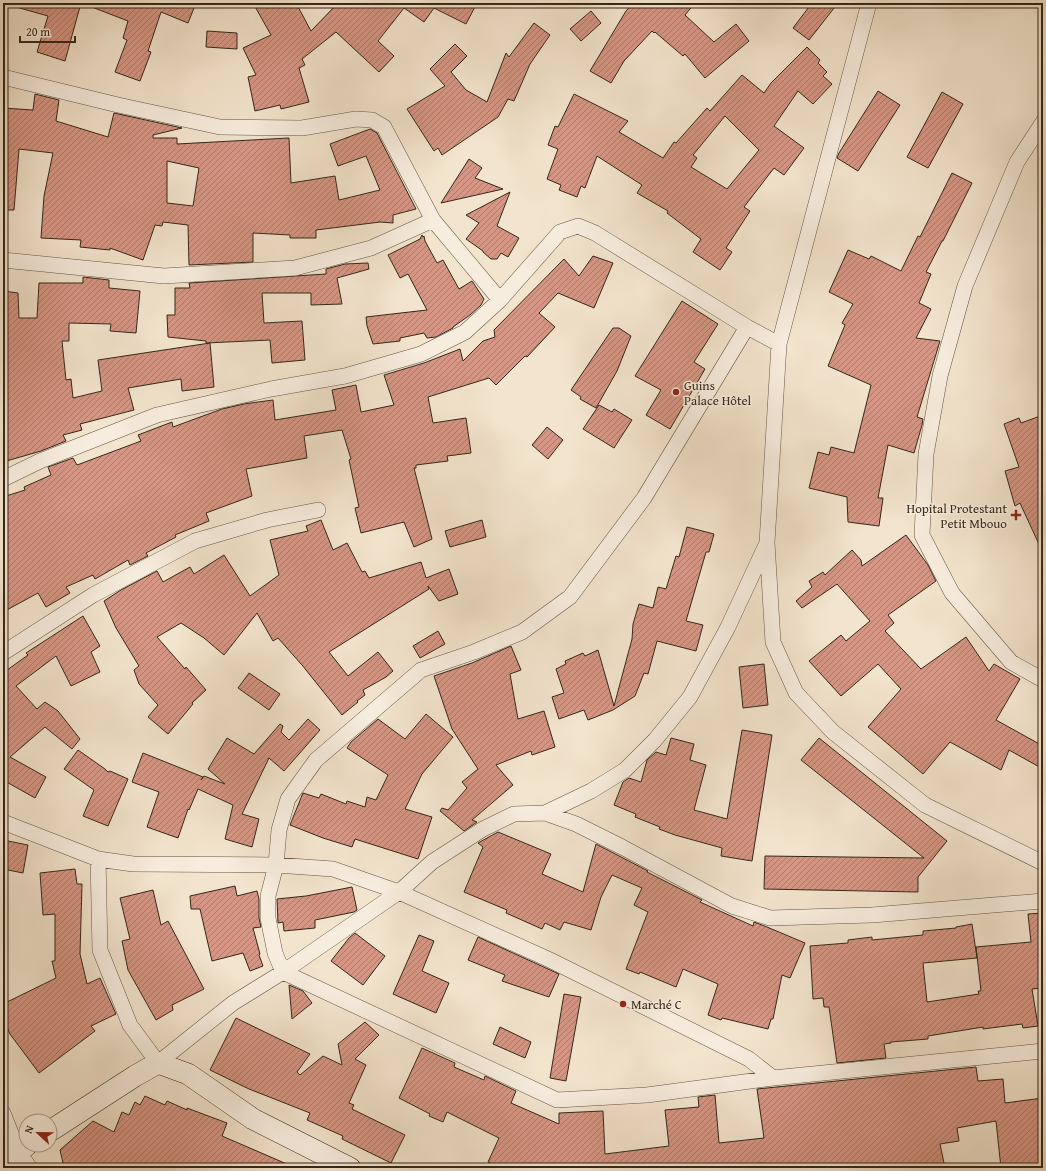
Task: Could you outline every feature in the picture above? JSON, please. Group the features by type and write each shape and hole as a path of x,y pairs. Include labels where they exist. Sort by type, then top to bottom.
{"street":[{"path":"869,3 779,344 767,543 773,642 796,693 832,732 925,805 1043,863"},
{"path":"3,77 118,105 220,127 302,128 356,119 372,120 384,127 433,220 500,300"},
{"path":"1043,122 1017,162 965,286 940,376 926,454 922,535 952,593 1011,662 1043,680"},
{"path":"3,260 164,276 295,268 371,248 433,220"},
{"path":"3,479 40,461 157,415 272,389 345,376 421,354 465,332 500,300 560,232 578,226 595,232 747,327 779,344"},
{"path":"747,327 644,498 570,597 522,632 474,652 421,670 316,760 288,799 279,830 276,865 268,896 268,918 275,953 283,972 557,1100 647,1095 773,1078 1043,1051"},
{"path":"3,653 93,595 196,541 267,520 318,510"},
{"path":"545,813 591,791 625,770 655,740 690,697 728,627 767,543"},
{"path":"58,1125 134,1076 158,1063 232,1003 283,972 399,892 432,862 483,829 514,814 545,813 576,824 732,906 770,918 872,916 1043,902"},
{"path":"3,822 98,859 133,864 276,865 333,869 399,892 550,960 749,1060 773,1078"},
{"path":"98,859 100,950 130,1025 158,1063 188,1074 253,1119 350,1168"},
{"path":"3,1113 16,1153 30,1168"}],"building":[{"path":"17,3 81,3 65,61 37,52 48,16 16,7"},
{"path":"196,3 188,23 161,12 148,51 151,52 140,81 115,72 127,40 123,38 128,21 84,4"},
{"path":"253,3 296,3 311,31 338,3 477,3 466,24 434,8 424,22 404,8 378,41 394,56 379,72 336,32 302,59 305,65 299,68 309,102 281,109 280,105 255,111 248,77 256,75 243,48 271,35"},
{"path":"633,3 695,3 685,15 714,42 736,24 749,41 705,78 685,54 683,56 652,31 624,61 611,83 590,71 626,11"},
{"path":"812,3 838,3 809,40 793,28"},
{"path":"591,11 601,23 581,41 570,29"},
{"path":"534,23 550,35 530,64 514,101 508,99 498,117 442,155 438,148 434,151 407,109 445,86 430,69 455,44 467,56 451,72 466,90 487,102 506,53 509,57"},
{"path":"207,31 237,33 237,49 206,47"},
{"path":"807,47 820,60 818,63 827,72 823,76 832,84 813,104 798,91 774,126 804,148 784,175 774,168 744,207 750,211 726,248 732,252 720,270 693,252 701,239 667,213 668,211 637,193 642,185 597,156 585,188 581,186 577,197 559,190 561,185 547,179 558,149 548,145 555,126 558,127 574,94 628,121 619,132 663,158 674,142 676,143 707,108 710,111 742,75 764,93 771,83","holes":["725,116 759,150 727,189 691,167 697,158 693,155"]},
{"path":"878,91 900,105 858,171 837,158"},
{"path":"942,92 963,104 928,168 907,157"},
{"path":"35,94 59,100 56,121 108,137 114,113 182,128 153,135 153,138 177,138 177,144 289,138 291,183 335,176 339,200 380,190 366,156 338,166 330,144 370,129 377,133 416,209 393,215 393,223 380,222 316,230 316,238 290,238 290,235 253,233 253,262 189,265 188,225 163,222 162,226 155,225 143,260 110,248 110,250 80,247 81,240 41,238 44,196 53,153 19,149 14,210 3,210 3,108 33,110","holes":["167,161 199,168 193,206 167,203"]},
{"path":"469,159 482,168 475,178 503,189 441,203"},
{"path":"952,173 972,183 926,272 931,274 919,303 931,309 916,338 940,341 917,417 923,419 914,453 888,445 878,498 883,498 879,526 848,522 847,497 809,488 818,452 829,455 831,447 854,453 871,385 828,366 845,325 842,323 853,304 829,292 848,250 869,259 871,256 901,271"},
{"path":"510,192 497,226 519,238 508,257 501,253 497,259 491,259 483,251 466,239 479,223 466,215"},
{"path":"422,235 423,237 424,236 425,241 437,263 443,260 459,289 472,281 484,299 481,305 470,315 453,328 436,337 427,338 424,333 400,338 400,341 373,344 367,326 366,317 427,310 408,274 400,278 388,255 420,239"},
{"path":"593,256 613,263 594,308 558,293 539,313 555,327 527,357 525,356 496,385 489,378 428,397 433,423 466,418 471,453 447,456 448,461 416,465 416,468 414,468 432,539 414,547 404,522 361,533 355,508 359,507 349,460 351,459 342,430 304,436 307,458 246,469 252,496 206,513 209,521 175,535 176,537 146,553 148,556 130,565 128,560 95,579 93,575 66,587 70,593 46,607 38,593 3,612 3,497 25,490 24,487 51,475 48,467 73,458 77,465 141,441 138,435 172,422 173,427 222,409 244,404 273,400 275,420 336,410 332,390 356,385 361,412 394,405 384,375 424,363 460,349 463,361 483,341 495,337 494,330 564,259 579,276"},
{"path":"368,263 369,269 337,278 342,304 311,305 311,293 262,293 264,323 302,321 305,360 272,363 270,340 206,343 206,341 168,337 167,315 175,315 175,288 190,288 189,283 326,274 326,269 345,264"},
{"path":"83,277 109,280 109,288 140,291 136,333 110,331 111,324 69,323 69,341 62,341 66,380 71,379 73,398 102,391 98,360 210,343 214,387 182,391 181,379 128,388 134,410 80,424 82,430 63,435 66,441 41,451 3,462 3,291 18,293 19,318 37,318 39,283 83,283"},
{"path":"682,301 718,324 694,362 705,369 670,429 646,415 661,390 635,376"},
{"path":"613,328 619,328 631,336 617,371 596,408 580,399 581,397 571,390"},
{"path":"599,405 612,412 614,409 632,420 614,448 583,429"},
{"path":"1043,415 1043,553 1020,503 1015,506 1005,471 1019,467 1004,424 1019,418 1021,423"},
{"path":"547,427 563,440 548,459 532,445"},
{"path":"321,520 333,550 347,543 362,572 365,571 369,578 421,562 426,578 449,569 458,594 439,601 428,586 429,589 329,652 348,676 378,652 393,671 386,677 363,690 365,695 342,715 278,638 273,641 257,613 224,655 204,638 181,623 157,637 206,690 192,703 193,704 168,734 148,717 158,705 139,684 134,670 139,666 116,628 104,601 157,571 163,582 190,567 194,574 224,555 250,596 279,575 270,540 308,531 306,526"},
{"path":"482,520 486,537 450,547 445,531"},
{"path":"687,527 714,534 709,552 706,552 686,621 703,625 696,651 657,641 648,674 644,673 635,696 613,710 588,720 584,710 559,719 552,697 564,693 556,669 566,664 565,661 583,653 585,656 598,650 614,706 632,639 633,624 639,604 653,608 658,587 666,589 676,556 679,557"},
{"path":"906,535 928,565 936,581 888,615 894,623 885,631 921,669 966,637 989,671 994,664 1020,679 996,720 1043,746 1043,769 1009,750 1001,770 950,742 923,774 868,727 901,689 878,664 841,696 809,661 841,635 846,641 870,621 837,584 802,608 796,601 812,587 809,581 823,572 825,575 852,550 861,560 862,566"},
{"path":"83,616 100,646 91,652 100,672 71,686 56,656 16,686 37,709 45,702 58,711 80,739 72,749 45,727 10,757 46,777 35,798 3,780 3,673 28,655 26,653"},
{"path":"438,631 445,644 420,658 413,646"},
{"path":"511,646 521,670 510,674 518,719 544,711 555,747 532,755 531,751 496,765 513,785 472,820 477,822 464,831 440,811 442,808 448,810 467,788 462,782 478,769 452,729 434,676 472,663"},
{"path":"764,664 768,705 743,708 739,667"},
{"path":"249,673 280,694 269,710 238,688"},
{"path":"426,714 453,737 422,774 405,809 432,817 418,859 355,839 352,847 323,838 290,825 303,793 319,798 321,794 346,804 347,801 365,807 367,797 376,800 388,775 347,748 351,742 378,719 405,739"},
{"path":"308,719 320,730 284,771 269,758 242,814 259,819 252,847 225,839 233,805 198,789 189,810 188,809 178,838 147,827 159,792 132,782 143,753 203,777 201,780 204,776 225,784 208,769 227,738 254,754 280,724 283,726 281,732 289,740"},
{"path":"742,730 772,735 752,861 721,856 722,848 659,829 660,827 635,817 636,814 614,805 623,782 629,778 641,782 647,760 656,752 666,755 671,738 694,744 690,760 706,765 694,810 727,819"},
{"path":"819,738 947,841 918,877 918,892 764,889 765,856 924,858 801,760"},
{"path":"78,750 108,772 110,771 128,779 108,826 83,816 94,790 64,769"},
{"path":"498,832 551,854 542,874 583,892 596,844 702,900 700,902 753,926 754,922 805,943 790,978 782,975 773,1019 771,1019 768,1029 722,1018 721,1020 708,1015 718,984 683,969 676,987 640,972 639,974 626,969 648,912 634,905 642,888 612,875 601,897 591,930 564,922 560,930 545,923 542,929 506,913 507,910 464,892 483,847 478,843"},
{"path":"3,840 28,845 23,873 3,869"},
{"path":"75,869 77,884 82,884 80,954 87,984 100,978 116,1014 91,1026 95,1031 39,1073 10,1034 3,1019 3,1004 56,978 52,961 55,961 55,914 43,915 40,873"},
{"path":"235,886 237,896 257,891 259,899 259,918 261,927 253,928 263,966 250,971 243,953 212,961 200,909 191,909 190,896"},
{"path":"352,887 357,910 354,912 315,920 315,928 284,931 283,922 278,923 277,899 306,896"},
{"path":"153,890 161,925 168,921 204,989 172,1005 173,1010 156,1020 128,970 122,941 130,939 120,898"},
{"path":"1043,913 1043,988 1032,989 1038,1026 1023,1028 1022,1024 983,1029 983,1027 928,1036 928,1039 891,1042 884,1044 886,1058 837,1063 829,1007 824,1007 823,998 813,999 810,946 848,943 848,940 872,937 872,940 923,935 923,931 956,928 972,924 977,958 923,963 927,1002 979,994 978,991 981,991 976,947 1031,942 1028,914"},
{"path":"355,933 385,956 363,985 331,961 349,938"},
{"path":"419,935 434,941 422,971 449,983 436,1013 393,994"},
{"path":"478,937 559,974 549,997 502,981 505,975 468,960"},
{"path":"289,985 303,991 312,1003 292,1019"},
{"path":"564,994 581,997 566,1081 550,1078"},
{"path":"236,1018 310,1054 297,1072 300,1075 323,1056 342,1065 338,1044 365,1022 379,1035 355,1059 366,1065 349,1103 354,1105 352,1109 405,1135 391,1163 342,1139 343,1136 307,1120 310,1113 249,1089 210,1070"},
{"path":"500,1027 531,1042 525,1058 493,1044"},
{"path":"422,1048 455,1063 454,1067 484,1080 485,1076 516,1091 511,1103 559,1124 559,1113 603,1111 605,1154 669,1146 665,1110 699,1107 698,1097 715,1095 719,1143 764,1138 757,1089 976,1067 978,1081 1003,1079 1005,1103 1043,1098 1043,1168 1001,1168 996,1121 957,1128 959,1141 940,1144 945,1168 889,1168 889,1166 873,1168 763,1168 762,1163 714,1168 668,1168 668,1165 641,1168 502,1168 488,1162 499,1138 447,1112 443,1122 429,1116 430,1114 399,1098"},
{"path":"145,1096 165,1105 167,1101 187,1110 187,1108 227,1123 222,1136 296,1168 71,1168 63,1163 60,1150 93,1121 114,1132 122,1112 129,1115 135,1102 140,1105"}],"place":[{"name":"Guins Palace Hôtel","path":"676,392"},
{"name":"Hopital Protestant Petit Mbouo","path":"1016,515"},
{"name":"Marché C","path":"623,1004"}]}
